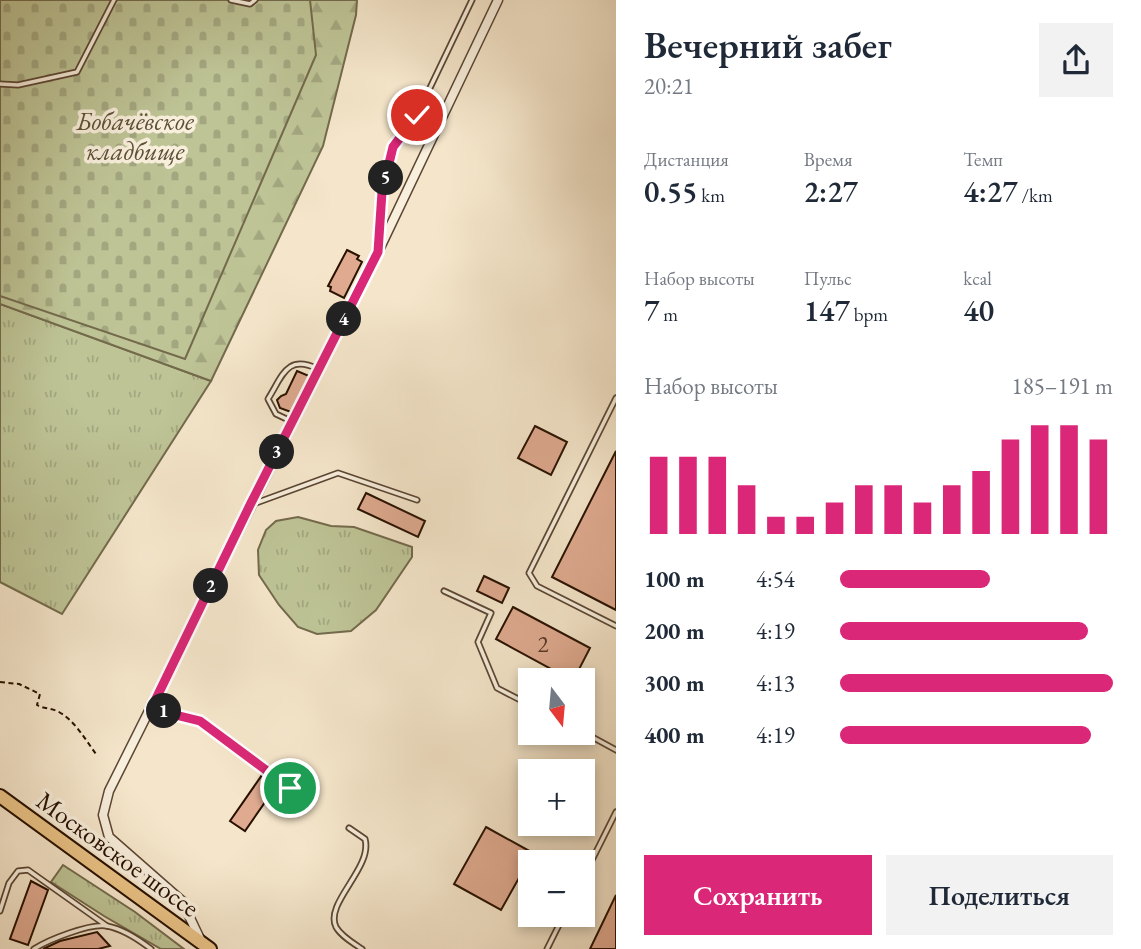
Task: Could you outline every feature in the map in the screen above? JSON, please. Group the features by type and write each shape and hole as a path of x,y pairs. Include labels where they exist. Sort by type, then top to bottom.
{"main road":[{"name":"Московское шоссе","path":"0,796 206,946"}],"street":[{"path":"206,946 182,901 109,837 103,815 109,791 378,252 498,0"}],"lane":[{"path":"0,84 18,85 77,72 114,0"},
{"path":"231,0 250,4 255,0"},
{"path":"378,252 382,192 393,147 417,115 472,0"},
{"path":"293,422 276,414 268,399 286,370 295,363 304,362 318,369"},
{"path":"616,398 529,573 537,586 616,626"},
{"path":"250,505 338,473 417,500"},
{"path":"444,591 491,614 478,642 497,688 518,699"},
{"path":"151,709 200,721 290,788"},
{"path":"595,739 616,750"},
{"path":"595,854 616,812"},
{"path":"349,828 366,839 367,845 365,858 334,914 335,926 362,949"},
{"path":"0,911 9,883 18,871 28,870 107,926 134,937 151,949"},
{"path":"34,949 50,939 107,926"},
{"path":"547,949 558,927"}],"path":[{"path":"0,682 19,684 40,694 37,705 58,711 71,722 96,754"}],"green space":[{"name":"Бобачёвское кладбище","path":"0,0 357,0 356,15 323,146 211,381 0,304"},
{"name":"Бобачёвское кладбище","path":"0,0 310,0 316,55 185,359 0,296"},
{"path":"0,304 211,381 62,614 0,582"},
{"path":"298,517 331,526 354,527 412,547 412,557 376,610 351,631 317,634 298,627 259,575 258,550 266,530 276,521"},
{"path":"63,865 135,912 184,949 161,949 51,882"}],"building":[{"path":"347,250 359,256 357,259 362,262 344,298 330,291 331,287 328,286"},
{"path":"297,371 309,376 291,412 280,408 277,400 286,394"},
{"path":"535,426 567,442 551,475 518,458"},
{"path":"616,451 616,610 552,577"},
{"path":"366,493 425,521 418,537 358,509"},
{"path":"484,576 509,588 502,603 477,591"},
{"path":"513,607 590,648 580,668 549,668 496,639"},
{"path":"262,775 277,785 245,831 230,821"},
{"path":"486,827 528,850 518,850 518,880 501,910 454,884"},
{"path":"31,881 48,890 28,945 10,939"},
{"path":"616,895 616,949 590,949"},
{"path":"97,932 110,946 98,949 43,949 60,941"}],"route":[{"path":"290,788 200,721 151,709 378,252 382,192 393,147 417,115"}]}
